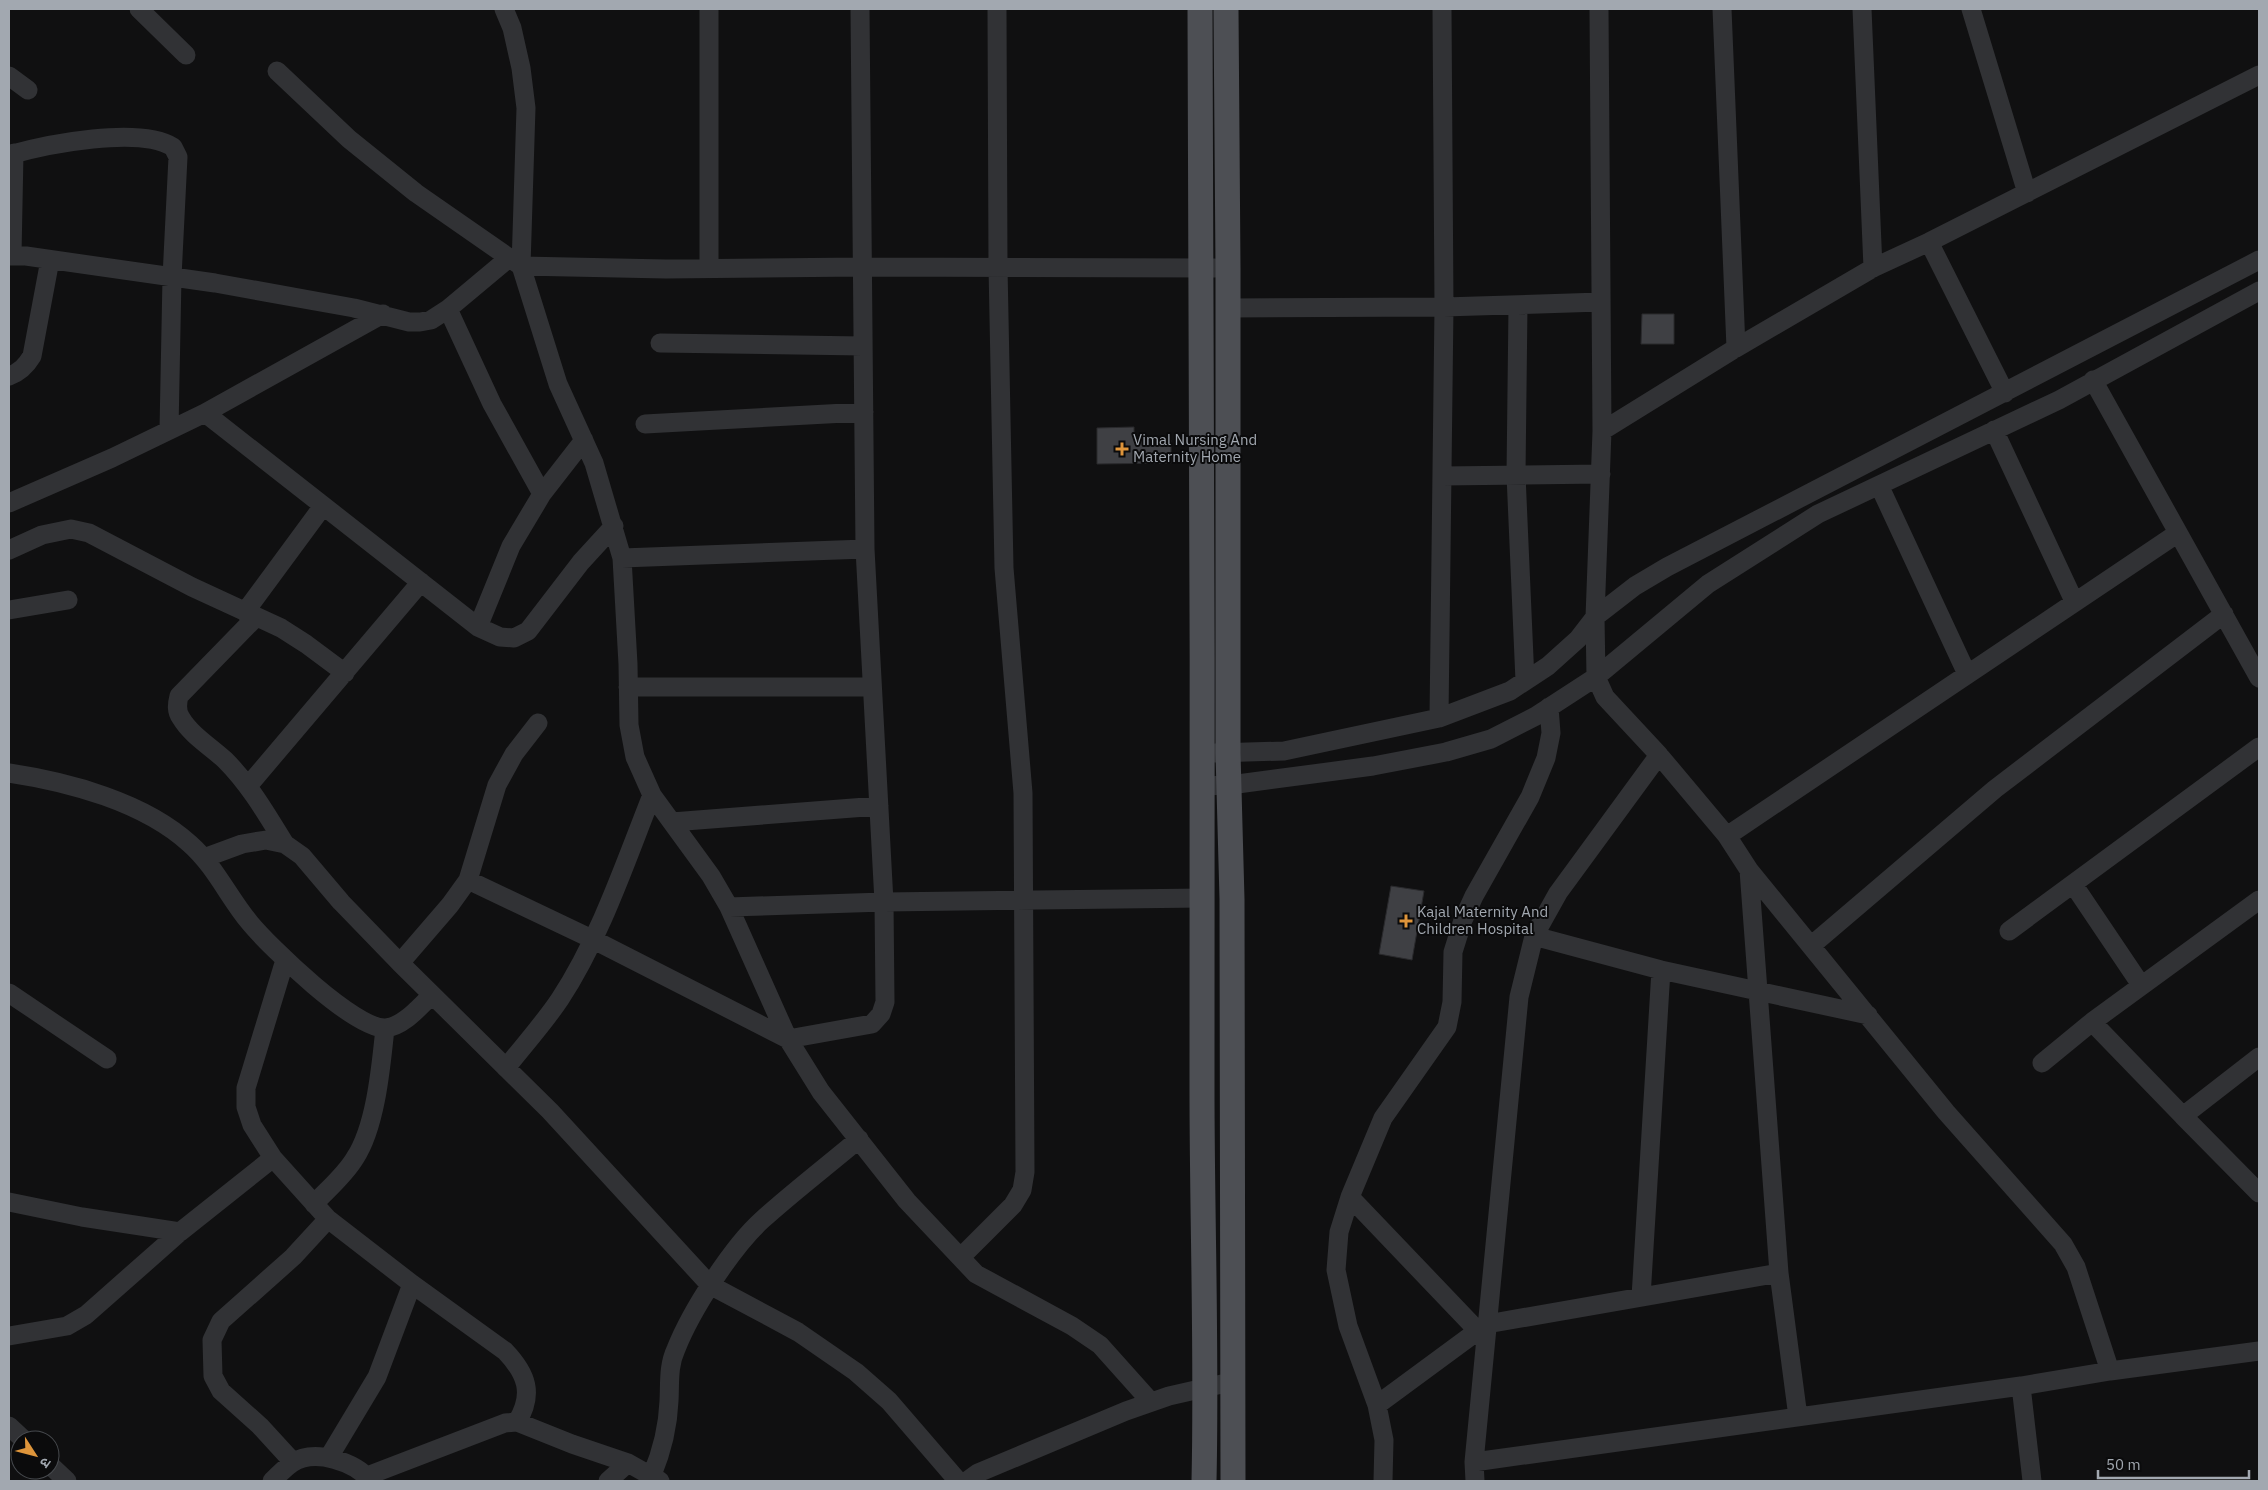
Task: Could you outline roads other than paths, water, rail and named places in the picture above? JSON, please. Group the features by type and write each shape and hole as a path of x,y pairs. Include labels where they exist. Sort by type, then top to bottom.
{"main road":[{"path":"1200,9 1203,754 1202,1092 1206,1388 1204,1481"},
{"path":"1226,9 1228,753 1230,785 1235,1381 1233,1481"}],"street":[{"path":"139,9 186,55"},
{"path":"504,9 512,28 521,68 526,108 515,262 558,384 594,463 614,526 622,558 629,725 636,757 652,795 711,876 729,907 788,1039 820,1092 908,1201 976,1274 1072,1326 1100,1345 1151,1402"},
{"path":"709,9 709,267"},
{"path":"468,880 592,938 788,1039 872,1024 881,1014 885,1002 884,902 865,549 860,9"},
{"path":"961,1257 1013,1205 1022,1190 1025,1172 1022,793 1004,568 998,267 997,9"},
{"path":"1439,718 1444,308 1442,9"},
{"path":"1599,9 1602,431 1595,617 1596,677 1605,697 1659,755 1727,836 1749,870 1812,945 1946,1112 2063,1244 2076,1267 2110,1371"},
{"path":"1722,9 1736,348"},
{"path":"1862,9 1873,268"},
{"path":"1971,9 2027,193"},
{"path":"277,71 349,139 401,181 515,262 666,269 709,267 1228,268"},
{"path":"1602,431 1736,348 1873,268 1930,242 2259,75"},
{"path":"9,76 28,90"},
{"path":"170,430 172,277 178,157 174,148 151,138 95,139 11,154 11,256 172,277 383,314 409,322 431,320 515,262"},
{"path":"1930,242 2005,393"},
{"path":"9,376 17,373 28,364 32,356 50,260"},
{"path":"1203,754 1284,751 1439,718 1510,691 1554,661 1578,639 1595,617 1635,586 1667,567 2259,260"},
{"path":"1203,786 1230,785 1373,766 1446,752 1491,739 1536,716 1596,677 1708,584 1818,514 2059,400 2259,291"},
{"path":"1228,308 1444,308 1601,302"},
{"path":"1518,305 1516,475 1525,681"},
{"path":"448,309 492,404 542,494"},
{"path":"9,503 112,458 170,430 383,314"},
{"path":"660,343 863,346"},
{"path":"2093,380 2259,678"},
{"path":"205,412 478,627 500,638 514,638 528,631 581,562 614,526"},
{"path":"645,424 864,412"},
{"path":"1994,430 2074,601"},
{"path":"478,627 511,546 542,494 584,440"},
{"path":"1442,476 1600,474"},
{"path":"1879,485 1967,674"},
{"path":"323,506 250,614 179,696 177,707 180,718 225,760 248,786 285,844 302,856 341,902 400,963 550,1111 710,1285 798,1332 856,1372 889,1401 958,1481"},
{"path":"9,550 42,535 71,529 89,533 192,587 281,628 306,644 344,673"},
{"path":"1727,836 2074,601 2178,533"},
{"path":"622,558 865,549"},
{"path":"248,786 421,582"},
{"path":"9,610 68,600"},
{"path":"1812,945 1995,789 2224,614"},
{"path":"628,687 872,687"},
{"path":"1383,1481 1384,1440 1377,1405 1348,1326 1336,1270 1339,1232 1350,1197 1383,1118 1447,1027 1452,1002 1453,952 1463,920 1474,896 1530,798 1546,758 1551,733 1549,707"},
{"path":"400,963 450,906 468,880 497,785 514,754 538,722"},
{"path":"2010,931 2259,747"},
{"path":"1475,1481 1474,1462 1482,1327 1519,997 1534,936 1558,893 1659,755"},
{"path":"9,773 83,788 124,804 166,826 190,844 204,858 250,923 284,960 334,1002 366,1022 385,1028 397,1026 432,995"},
{"path":"506,1068 560,999 611,900 652,795"},
{"path":"672,822 878,806"},
{"path":"204,858 242,844 266,840 285,844"},
{"path":"1749,870 1779,1273 1798,1417"},
{"path":"2073,884 2141,985"},
{"path":"729,907 884,902 1203,898"},
{"path":"2042,1064 2092,1022 2259,900"},
{"path":"1534,936 1661,970 1758,989 1868,1015"},
{"path":"284,960 246,1088 246,1107 252,1125 273,1158 328,1219 412,1284 505,1351 516,1362 523,1375 528,1397 525,1409 517,1422"},
{"path":"1642,1297 1661,970"},
{"path":"9,993 107,1059"},
{"path":"2092,1022 2259,1193"},
{"path":"314,1204 355,1159 362,1145 370,1124 385,1028"},
{"path":"2184,1116 2259,1057"},
{"path":"272,1481 293,1462 312,1457 329,1457 348,1465 369,1479 505,1424 517,1422 572,1444 628,1463 656,1478 666,1430 669,1374 675,1349 710,1285 761,1221 858,1140"},
{"path":"9,1336 67,1326 86,1315 180,1232 273,1158"},
{"path":"1350,1197 1482,1327"},
{"path":"9,1202 82,1217 180,1232"},
{"path":"293,1462 260,1426 220,1391 213,1376 212,1340 221,1321 293,1257 328,1219"},
{"path":"1377,1405 1482,1327 1779,1273"},
{"path":"329,1457 378,1377 412,1284"},
{"path":"1474,1462 2259,1351"},
{"path":"966,1481 978,1473 1151,1402 1235,1381"},
{"path":"2021,1386 2032,1481"},
{"path":"608,1481 628,1463"}],"place":[{"name":"Vimal Nursing And Maternity Home","path":"1122,449"},
{"name":"Kajal Maternity And Children Hospital","path":"1406,921"}]}
